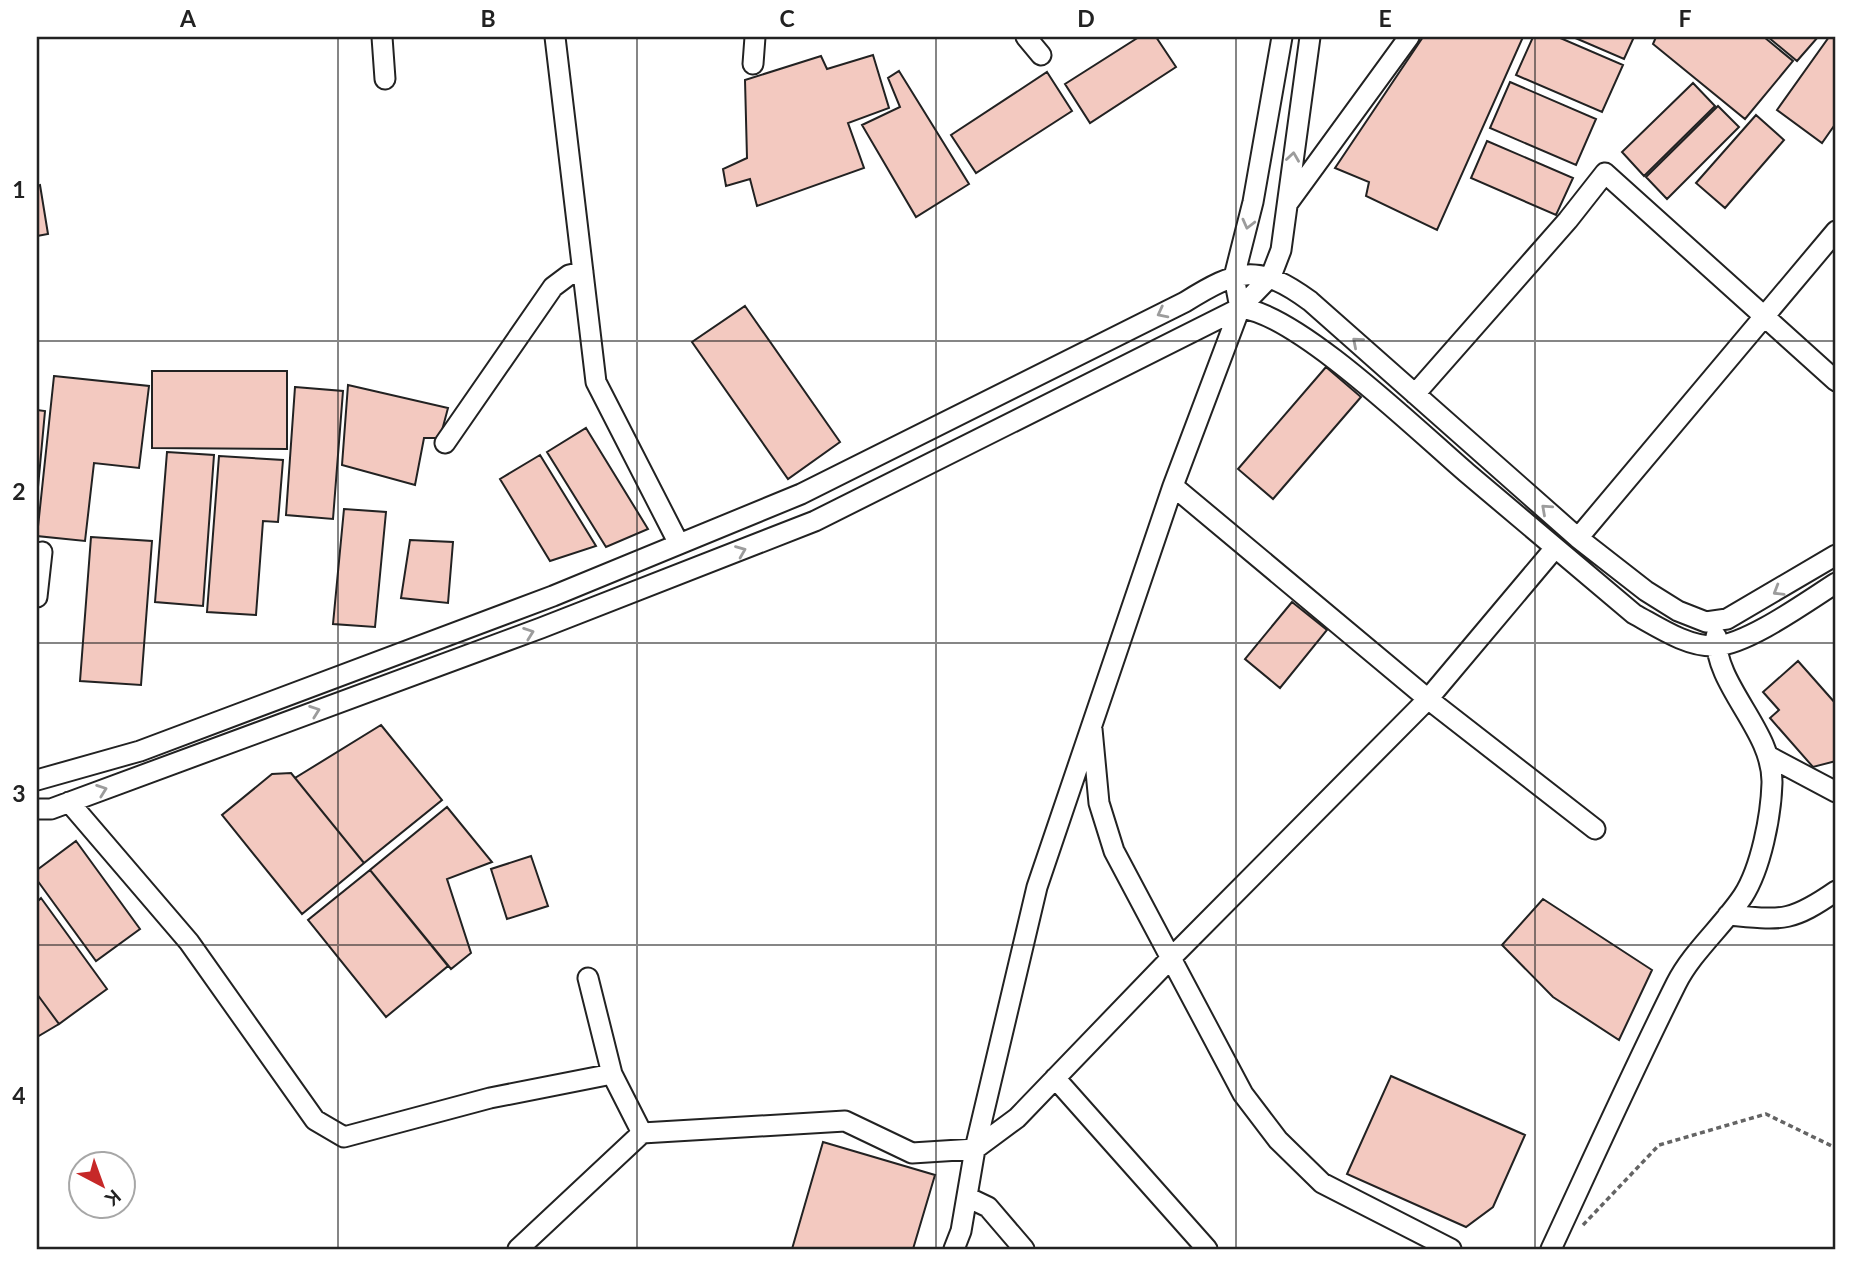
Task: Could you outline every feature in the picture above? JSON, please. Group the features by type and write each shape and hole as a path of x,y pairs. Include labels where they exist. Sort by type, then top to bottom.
{"street":[{"path":"382,37 385,79"},
{"path":"555,37 596,382 679,544"},
{"path":"753,64 755,37"},
{"path":"1026,37 1041,55"},
{"path":"954,1249 961,1231 975,1149 1037,887 1091,720 1173,486 1240,308 1234,277 1253,202 1282,37"},
{"path":"37,809 51,809 592,609 815,521 1240,308 1271,276 1281,250 1310,37"},
{"path":"1286,206 1409,37"},
{"path":"1415,394 1568,220 1605,173 1836,381"},
{"path":"1578,538 1836,231"},
{"path":"445,443 553,287 569,275 583,272"},
{"path":"37,780 141,751 553,596 801,494 1185,302 1219,281 1234,277 1271,276 1310,301 1578,538 1646,591 1678,611 1706,622 1727,619 1836,555"},
{"path":"1240,308 1256,309 1296,331 1362,382 1634,614 1679,638 1716,646 1779,619 1836,583"},
{"path":"1362,382 1378,361"},
{"path":"1173,486 1428,699 1595,829"},
{"path":"518,1249 642,1133 845,1121 912,1153 975,1149 1017,1118 1171,958 1428,699 1555,548"},
{"path":"37,597 42,552"},
{"path":"1551,1249 1677,981 1744,894 1764,844 1772,783 1769,757 1716,646 1716,620"},
{"path":"1091,720 1098,803 1114,851 1243,1094 1278,1140 1322,1183 1451,1249"},
{"path":"1769,757 1836,792"},
{"path":"69,802 189,942 314,1121 344,1137 490,1098 612,1074"},
{"path":"1728,915 1781,920 1805,912 1836,891"},
{"path":"588,978 612,1074 642,1133"},
{"path":"1055,1078 1207,1249"},
{"path":"967,1197 988,1207 1024,1249"}],"path":[{"path":"1577,1230 1659,1145 1766,1114 1836,1148"}],"building":[{"path":"1139,37 1156,37 1176,67 1090,123 1065,84"},
{"path":"1423,37 1523,37 1437,230 1366,196 1369,182 1335,168"},
{"path":"1533,37 1558,37 1623,65 1602,112 1516,75"},
{"path":"1573,37 1634,37 1624,59"},
{"path":"1656,37 1764,37 1793,61 1745,119 1653,44"},
{"path":"1768,37 1818,37 1797,61"},
{"path":"1829,37 1836,37 1836,123 1822,143 1777,110"},
{"path":"873,55 889,108 848,123 864,168 757,206 750,179 726,186 723,169 747,158 745,80 821,56 827,69"},
{"path":"899,71 969,184 916,217 862,125 900,107 888,78"},
{"path":"1047,72 1072,111 976,173 951,135"},
{"path":"1510,82 1596,119 1576,165 1490,128"},
{"path":"1693,83 1715,106 1644,176 1622,152"},
{"path":"1718,106 1739,127 1667,199 1646,177"},
{"path":"1756,115 1784,140 1725,208 1696,183"},
{"path":"1487,141 1573,178 1556,215 1471,178"},
{"path":"40,185 48,234 37,236 37,186"},
{"path":"745,306 840,442 788,479 692,342"},
{"path":"1326,367 1361,397 1273,499 1238,469"},
{"path":"152,371 287,371 287,449 152,448"},
{"path":"54,376 149,386 139,468 94,463 85,541 37,536"},
{"path":"348,385 448,408 440,438 424,438 415,485 342,465"},
{"path":"295,387 343,391 333,519 286,515"},
{"path":"37,410 45,411 37,498"},
{"path":"586,428 648,529 606,547 547,452"},
{"path":"167,452 214,455 203,606 155,602"},
{"path":"540,455 596,546 550,561 500,479"},
{"path":"219,456 283,460 278,522 263,521 256,615 207,612"},
{"path":"344,509 386,512 375,627 333,624"},
{"path":"91,537 152,541 141,685 80,681"},
{"path":"410,540 453,542 448,603 401,598"},
{"path":"1292,602 1327,630 1280,688 1245,659"},
{"path":"1798,661 1836,704 1836,761 1813,767 1770,718 1779,710 1763,692"},
{"path":"381,725 442,800 364,863 295,778"},
{"path":"291,773 364,863 302,914 222,815 272,774"},
{"path":"447,807 492,862 447,879 471,953 451,969 370,870"},
{"path":"76,841 140,929 96,961 37,880 37,870"},
{"path":"531,856 548,906 507,919 491,869"},
{"path":"370,870 448,966 386,1017 308,920"},
{"path":"41,898 107,989 59,1024 37,994 37,902"},
{"path":"1543,899 1652,970 1619,1040 1553,997 1502,945"},
{"path":"37,994 59,1024 37,1037"},
{"path":"1391,1076 1525,1135 1493,1207 1466,1227 1347,1174"},
{"path":"823,1142 935,1175 913,1249 792,1249"}]}
